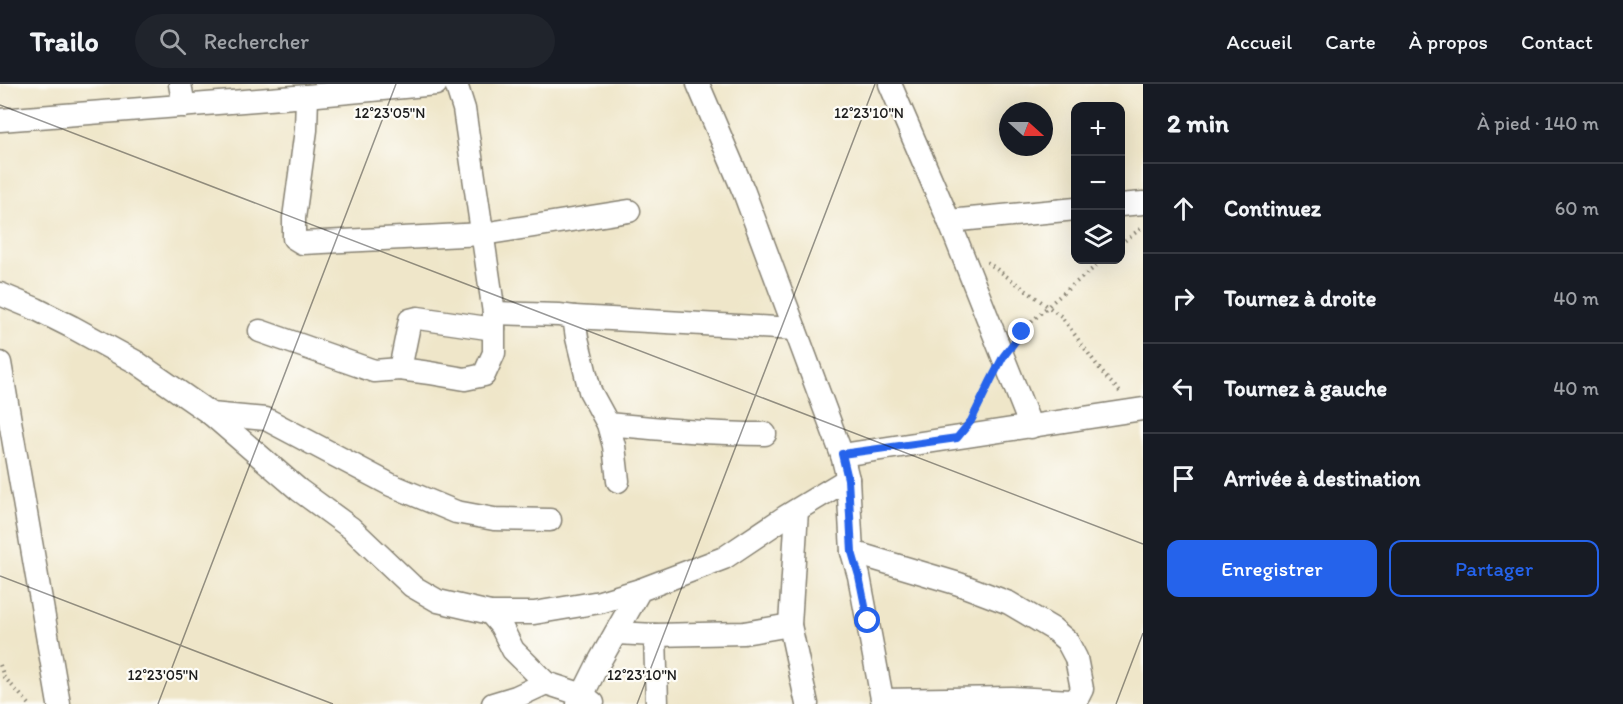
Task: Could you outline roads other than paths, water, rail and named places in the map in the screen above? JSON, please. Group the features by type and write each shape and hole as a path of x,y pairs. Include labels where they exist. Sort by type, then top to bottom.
{"street":[{"path":"0,120 182,95 307,96 436,84"},
{"path":"260,331 374,371 400,369 465,379 484,375 494,353 494,321 464,109 456,84"},
{"path":"698,84 744,192 842,454 848,479 852,552 859,576 883,702 1012,698 1072,701 1078,697 1082,689 1076,657 1067,641 1053,629 1009,603 959,584 852,552"},
{"path":"891,84 949,221 1031,427"},
{"path":"307,96 306,130 294,218 294,238 302,243 483,234 629,211"},
{"path":"1125,205 1143,203"},
{"path":"949,221 1071,209"},
{"path":"0,294 36,309 136,362 211,414 299,490 351,528 412,586 438,601 490,613 534,613 600,602 640,590 724,558 848,479"},
{"path":"400,369 410,320 418,318 494,321 559,315 795,329"},
{"path":"574,317 590,391 608,424 614,446 618,481"},
{"path":"0,363 59,704"},
{"path":"842,454 1140,410"},
{"path":"211,414 266,419 391,485 456,512 494,519 550,520"},
{"path":"608,424 694,432 765,434"},
{"path":"797,510 790,625 807,704"},
{"path":"490,613 501,626 513,650 546,683 585,701 598,664 640,590"},
{"path":"616,633 655,635 744,633 790,625"},
{"path":"655,635 657,704"},
{"path":"492,704 516,697 546,683"}]}
